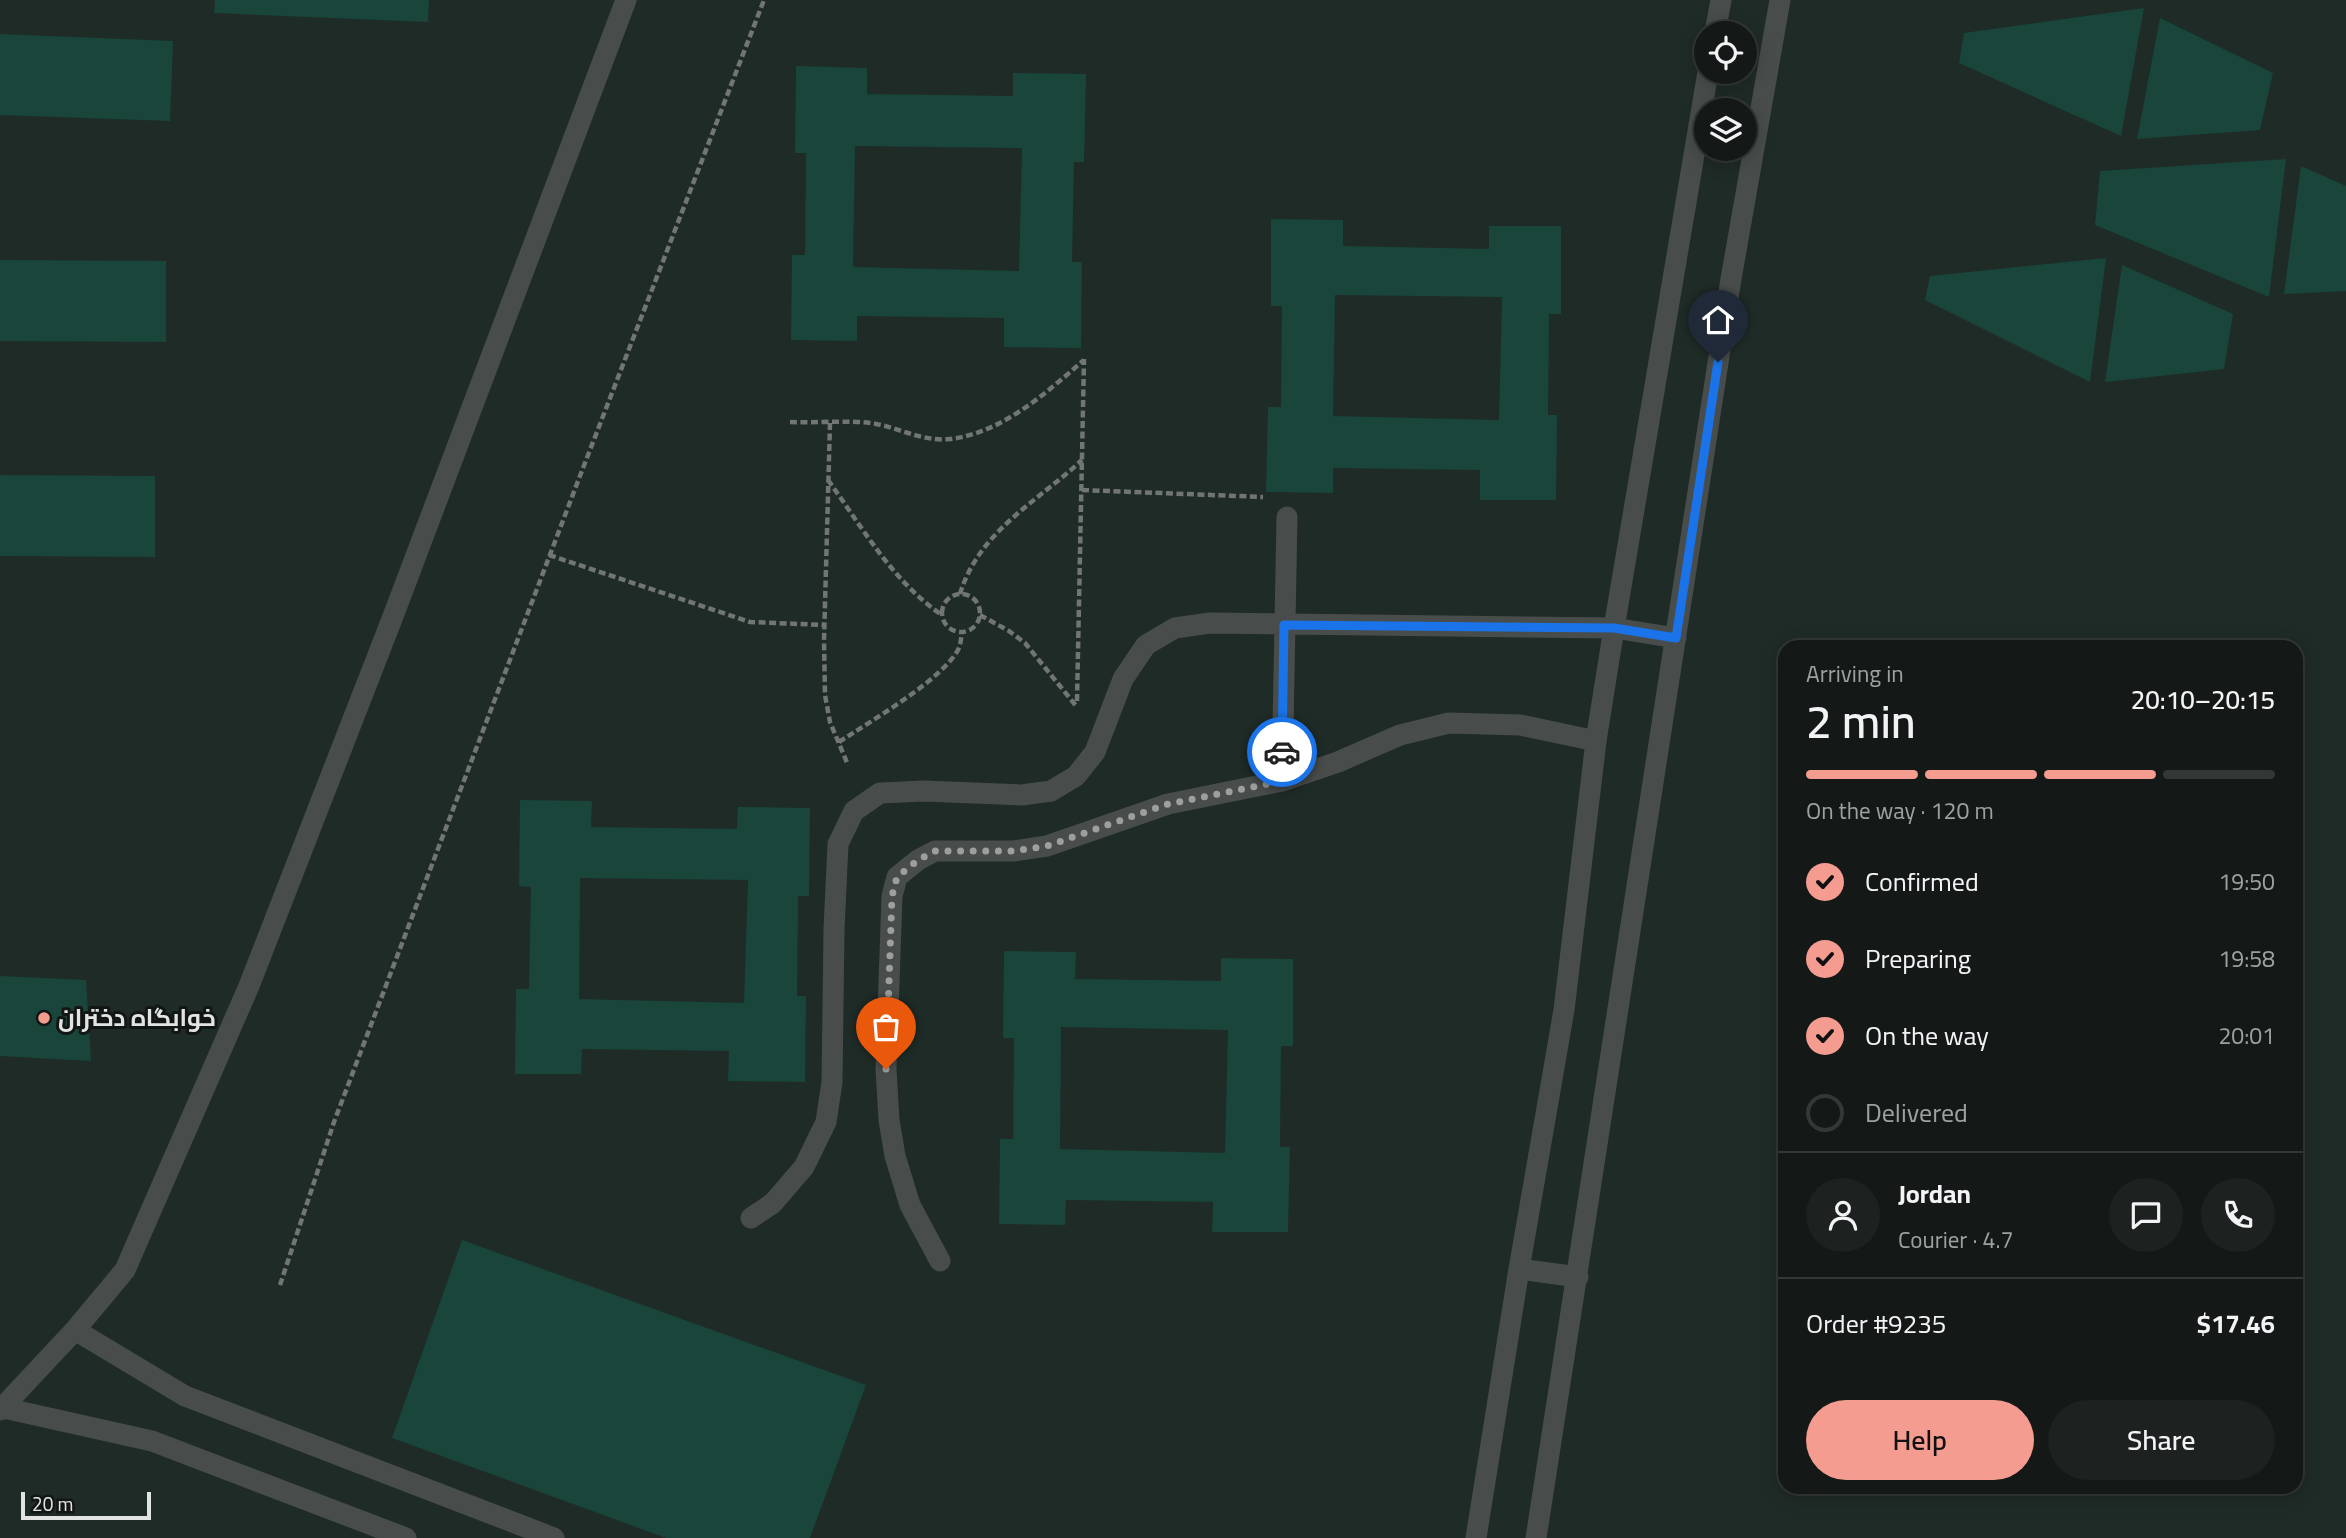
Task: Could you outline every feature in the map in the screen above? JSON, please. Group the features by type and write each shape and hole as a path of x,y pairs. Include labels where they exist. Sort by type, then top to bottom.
{"lane":[{"path":"2,1409 75,1330 125,1270 249,986 392,619 626,0"},
{"path":"1717,21 1721,0"},
{"path":"1536,1538 1731,279 1780,0"},
{"path":"1476,1538 1564,1010 1596,741 1706,84"},
{"path":"1282,781 1287,517"},
{"path":"751,1218 773,1203 804,1167 826,1122 832,1082 838,844 854,811 880,793 924,791 1022,795 1051,790 1076,776 1095,752 1122,679 1146,645 1175,628 1210,623 1614,628 1676,638"},
{"path":"940,1261 910,1205 895,1156 888,1120 886,1069 892,896 897,877 918,860 935,851 1013,851 1047,846 1168,804 1282,781 1338,762 1400,735 1448,723 1520,725 1596,741"},
{"path":"1519,1269 1578,1277"},
{"path":"75,1330 185,1396 554,1538"},
{"path":"2,1409 152,1441 406,1538"}],"path":[{"path":"280,1284 334,1122 549,555 764,0"},
{"path":"790,422 869,423 926,439 949,439 968,435 1027,407 1084,359 1077,719"},
{"path":"830,423 825,695 830,722 848,765"},
{"path":"960,594 971,569 994,535 1016,513 1083,460"},
{"path":"828,480 901,578 942,615"},
{"path":"1082,490 1268,497"},
{"path":"549,555 750,622 825,625"},
{"path":"960,594 967,595 977,603 980,615 974,627 962,632 951,630 942,615 944,603 948,598 960,594"},
{"path":"980,615 1025,643 1077,708"},
{"path":"839,742 902,702 935,675 959,647 962,632"}],"shaded area":[{"path":"0,0 2346,0 2346,1538 0,1538"}],"building":[{"path":"215,0 429,0 428,22 214,13"},
{"path":"2144,8 2121,136 1959,63 1964,33"},
{"path":"2160,18 2273,73 2260,130 2137,139"},
{"path":"0,34 173,41 170,121 0,115"},
{"path":"796,66 867,68 867,94 1013,96 1013,73 1086,74 1084,162 1074,162 1072,262 1082,262 1081,348 1004,347 1004,318 857,316 857,341 791,340 792,255 805,255 806,153 795,153","holes":["855,146 1022,148 1019,271 853,267"]},
{"path":"2286,159 2269,297 2095,225 2100,171"},
{"path":"2301,166 2346,186 2346,291 2284,294"},
{"path":"1271,219 1343,220 1343,246 1489,249 1489,226 1561,226 1561,314 1549,314 1548,415 1557,415 1556,500 1480,500 1480,470 1333,468 1333,493 1266,492 1268,407 1281,407 1282,306 1271,306","holes":["1335,295 1502,297 1499,420 1333,416"]},
{"path":"2106,258 2090,382 1925,300 1930,276"},
{"path":"0,260 166,261 166,342 0,341"},
{"path":"2122,265 2233,314 2224,369 2105,382"},
{"path":"0,475 155,476 155,557 0,556"},
{"path":"520,800 592,801 591,827 737,829 738,807 810,808 809,896 798,896 797,996 806,996 805,1082 728,1081 729,1051 582,1049 581,1074 515,1074 516,989 529,989 531,887 519,886","holes":["580,878 748,880 744,1003 579,999"]},
{"path":"1004,951 1076,952 1075,979 1221,981 1221,958 1293,959 1293,1046 1281,1046 1280,1147 1290,1147 1288,1232 1212,1232 1213,1202 1066,1200 1065,1225 999,1224 1000,1139 1013,1139 1014,1038 1003,1038","holes":["1061,1027 1228,1030 1225,1153 1060,1149"]},
{"name":"خوابگاه دختران","path":"0,976 86,980 91,1061 0,1056"},
{"path":"462,1240 866,1385 810,1538 666,1538 392,1438"}],"way so far":[{"path":"886,1069 892,896 897,877 918,860 935,851 1013,851 1047,846 1168,804 1282,781 1282,752"}],"place":[{"name":"خوابگاه دختران","path":"44,1018"}],"route":[{"path":"1282,752 1284,625 1614,628 1676,638 1718,362"}]}
